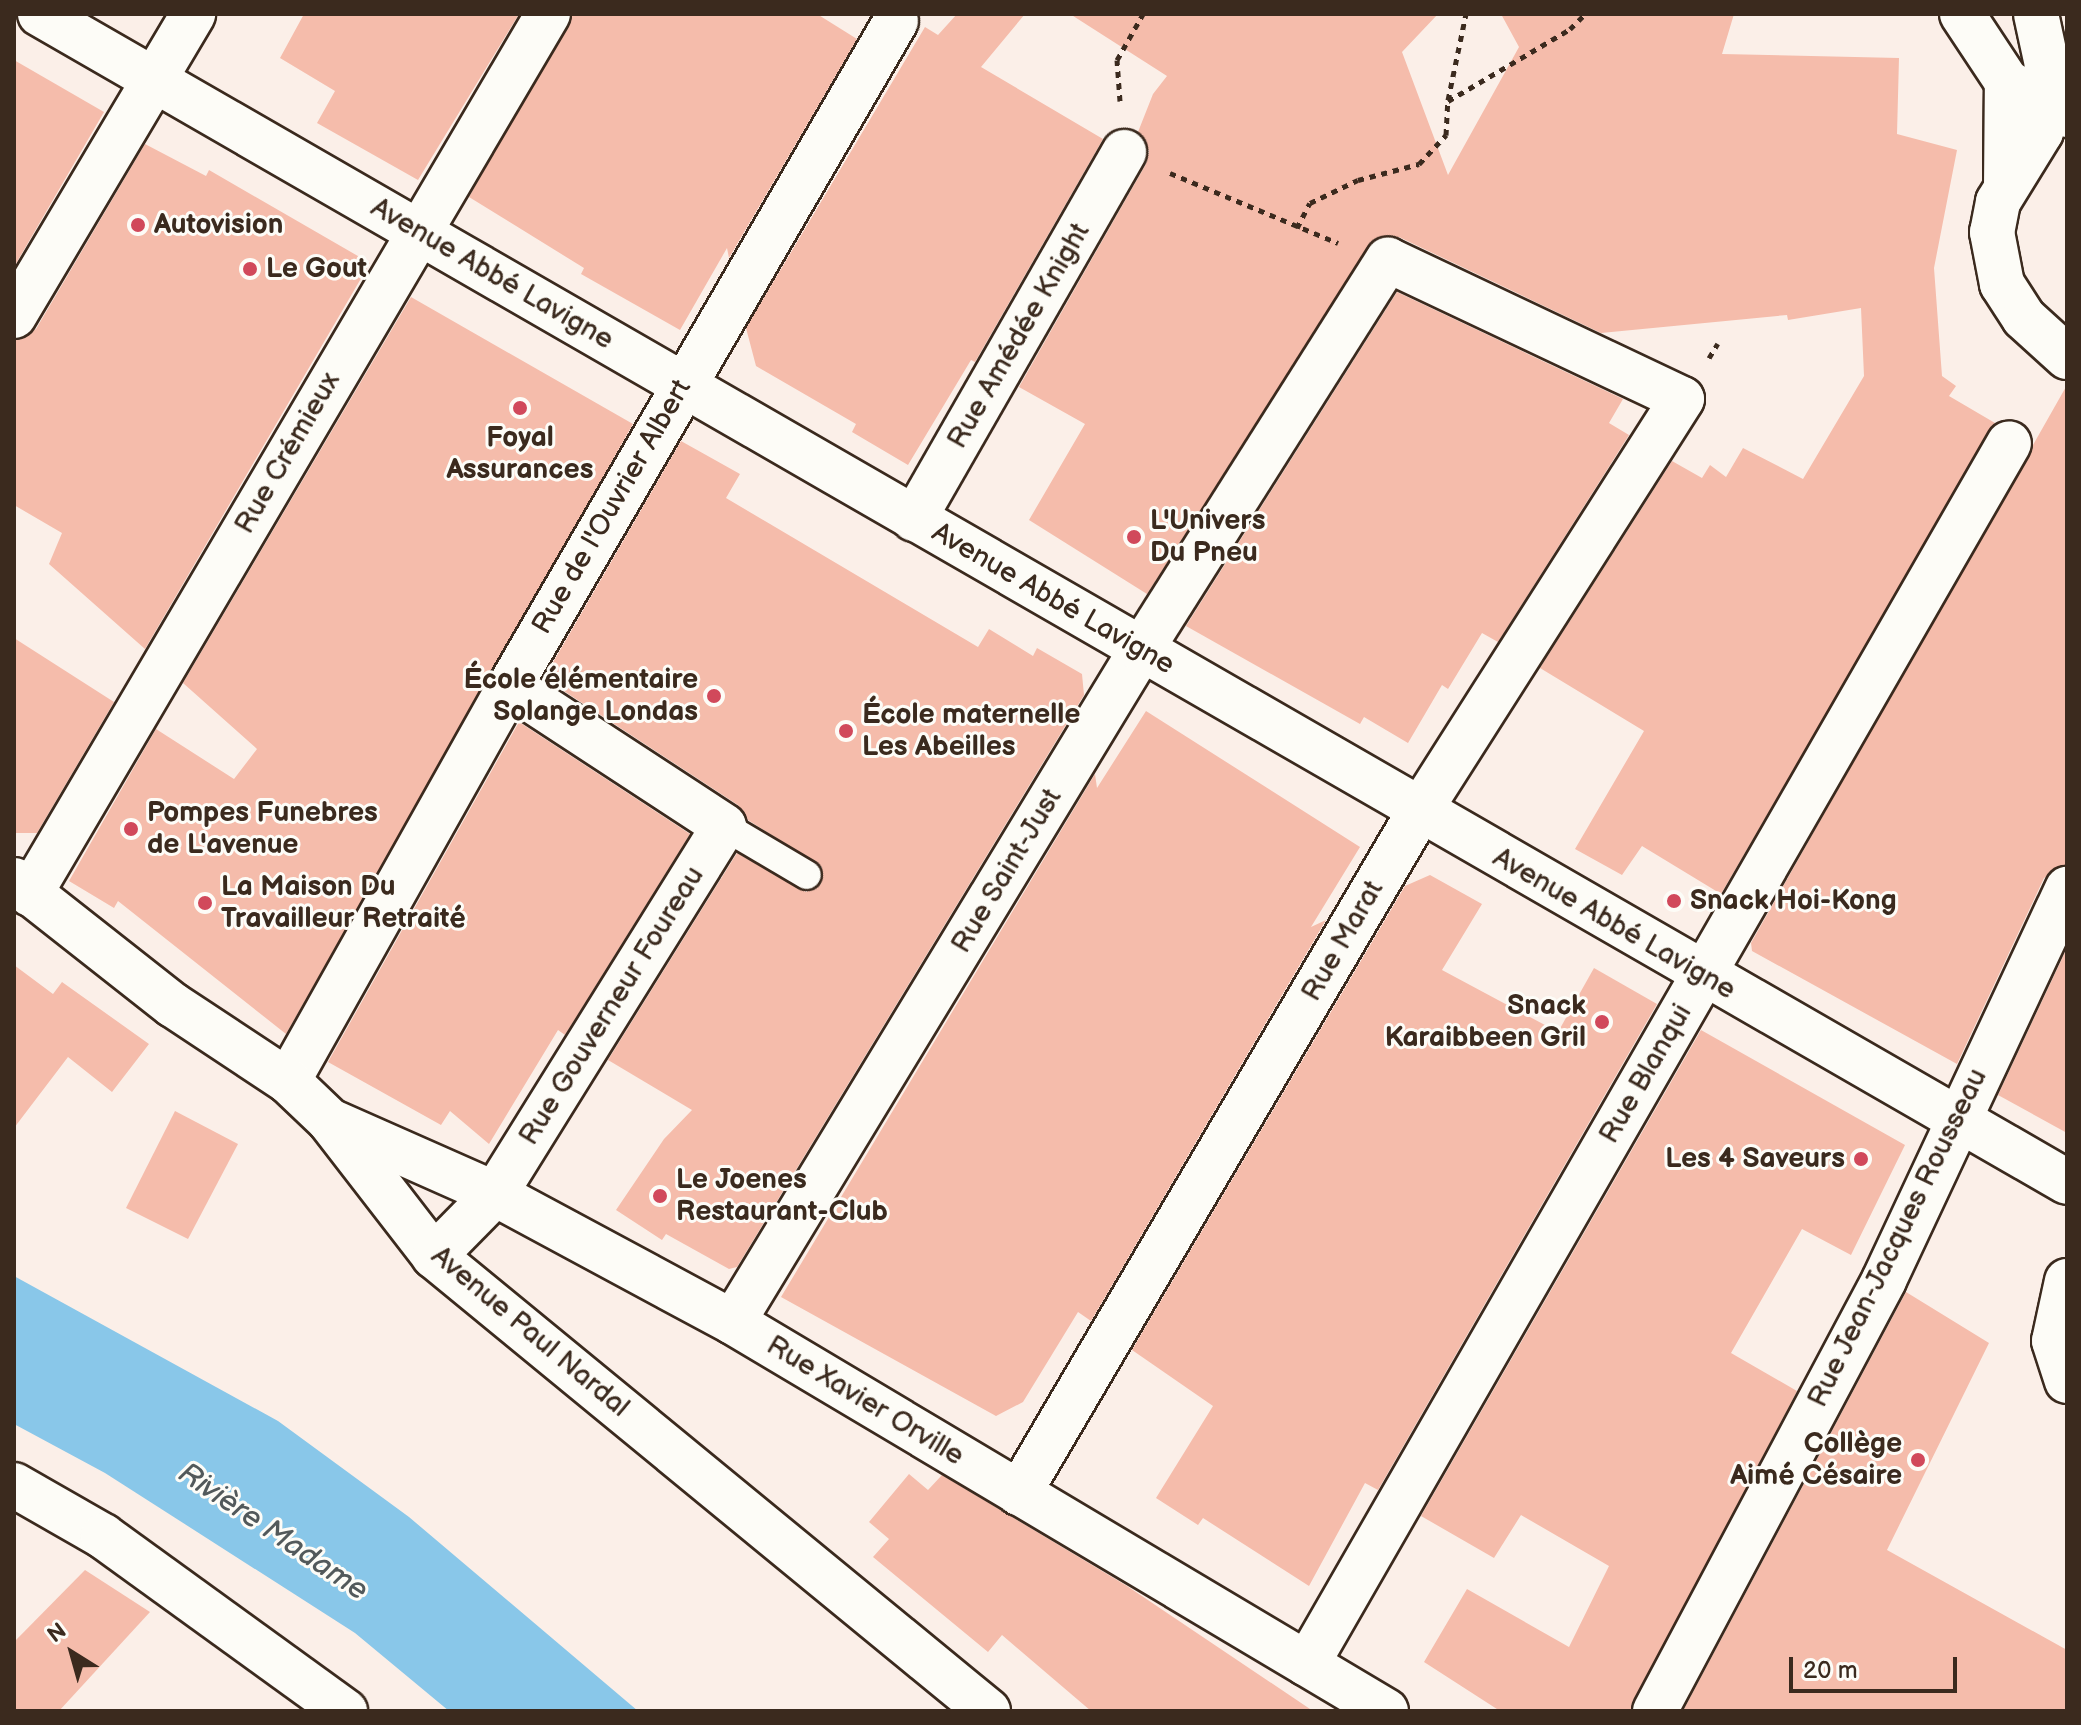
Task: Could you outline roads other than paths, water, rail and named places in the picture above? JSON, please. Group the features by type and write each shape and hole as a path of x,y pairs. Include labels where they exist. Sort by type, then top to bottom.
{"street":[{"name":"Avenue Abbé Lavigne","path":"40,14 1703,976 1958,1116 2067,1182"},
{"path":"14,316 193,14"},
{"name":"Rue Crémieux","path":"22,887 548,14"},
{"path":"1962,14 2007,82 2056,111"},
{"path":"2036,14 2056,111 2006,187 1992,232 2002,284 2024,318 2067,357"},
{"name":"Rue de l'Ouvrier Albert","path":"288,1081 510,686 896,21"},
{"path":"2006,187 2007,82"},
{"name":"Rue Amédée Knight","path":"914,519 1124,152"},
{"name":"Rue Saint-Just","path":"733,1322 1141,650 1388,260 1682,399"},
{"name":"Rue Marat","path":"1019,1493 1419,812 1682,399"},
{"name":"Rue Blanqui","path":"1307,1664 2009,443"},
{"path":"510,686 724,826"},
{"name":"Rue Gouverneur Foureau","path":"434,1256 495,1194 724,826"},
{"name":"Avenue Paul Nardal","path":"22,887 173,1005 288,1081 329,1120 434,1256 988,1711"},
{"name":"Rue Jean-Jacques Rousseau","path":"1655,1711 1884,1280 1958,1116 2067,889"},
{"name":"Rue Xavier Orville","path":"329,1120 495,1194 733,1322 1386,1711"},
{"path":"2067,1281 2057,1310 2054,1341 2067,1381"},
{"path":"14,1485 103,1536 345,1711"}],"lane":[{"path":"724,826 807,875"}],"water":[{"name":"Rivière Madame","path":"14,1276 278,1421 409,1517 638,1711 449,1711 355,1633 105,1473 14,1424"}],"place":[{"name":"Autovision","path":"138,225"},
{"name":"Le Gout","path":"250,269"},
{"name":"Foyal Assurances","path":"520,408"},
{"name":"L'Univers Du Pneu","path":"1134,537"},
{"name":"École élémentaire Solange Londas","path":"714,696"},
{"name":"École maternelle Les Abeilles","path":"846,731"},
{"name":"Pompes Funebres de L'avenue","path":"131,829"},
{"name":"Snack Hoi-Kong","path":"1674,901"},
{"name":"La Maison Du Travailleur Retraité","path":"205,903"},
{"name":"Snack Karaibbeen Gril","path":"1602,1022"},
{"name":"Les 4 Saveurs","path":"1861,1159"},
{"name":"Le Joenes Restaurant-Club","path":"660,1196"},
{"name":"Collège Aimé Césaire","path":"1918,1460"}]}
